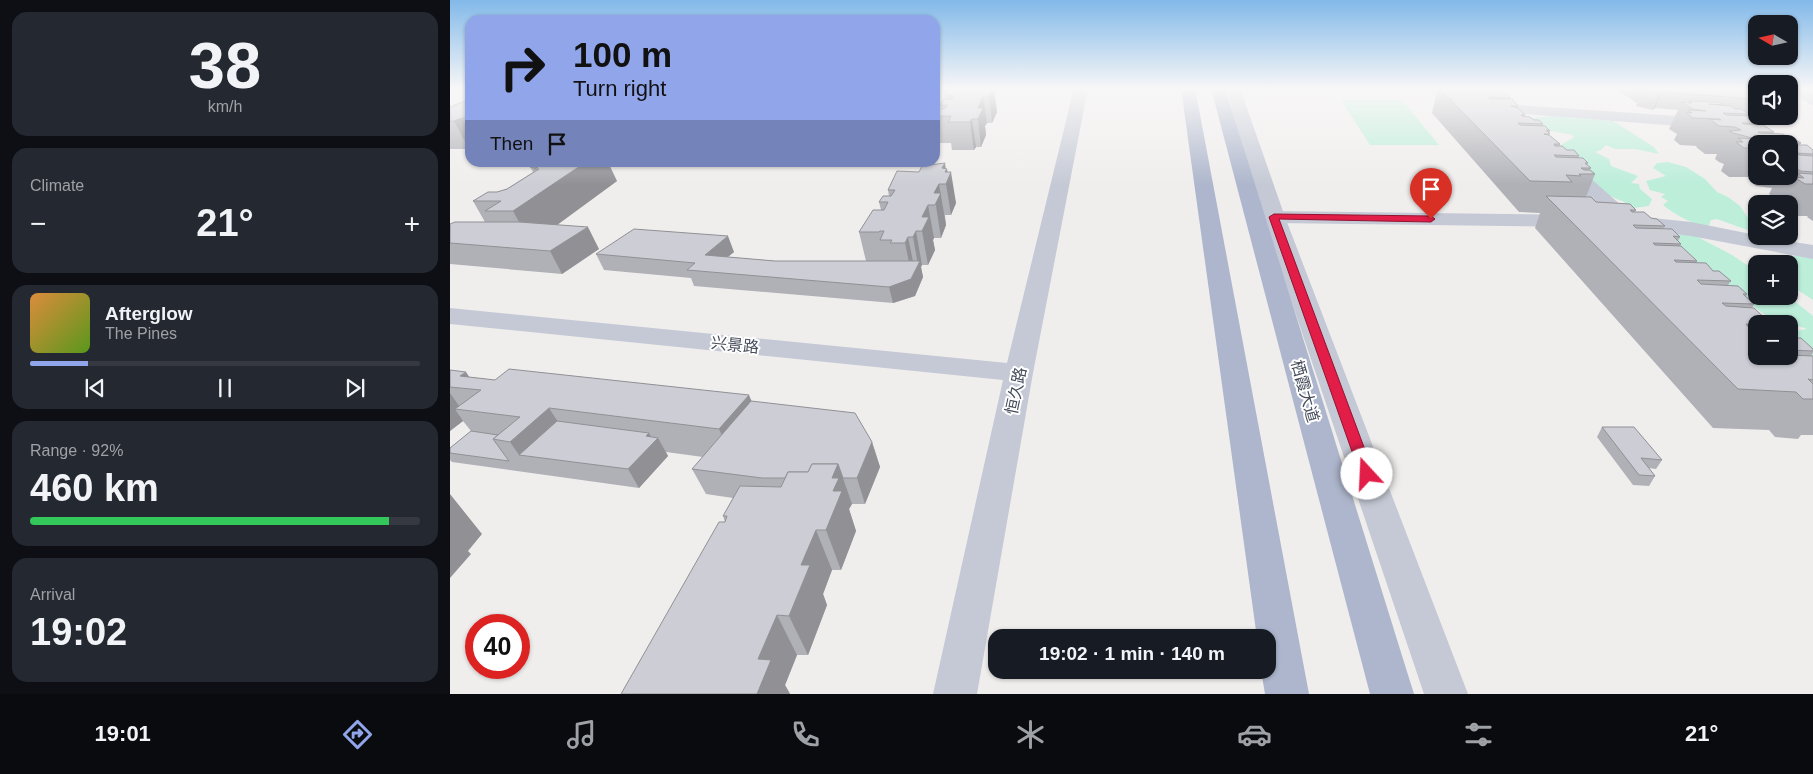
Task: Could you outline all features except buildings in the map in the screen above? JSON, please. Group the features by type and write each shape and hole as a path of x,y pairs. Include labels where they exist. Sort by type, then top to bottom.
{"main road":[{"path":"1191,120 1287,694"},
{"name":"栖霞大道","path":"1227,120 1392,694"}],"street":[{"name":"恒久路","path":"955,694 1019,373 1074,120"},
{"path":"1243,120 1274,217 1446,694"},
{"path":"1517,120 1526,129"},
{"path":"1669,120 1692,122 1748,135"},
{"path":"1547,149 1656,248"},
{"path":"1274,217 1627,222 1691,229 1813,252"},
{"name":"兴景路","path":"450,316 1019,373"}],"green space":[{"path":"1354,120 1419,120 1439,145 1370,145"},
{"path":"1530,121 1613,121 1654,147 1659,154 1635,149 1615,149 1606,145 1601,150 1595,152 1609,159 1611,166 1638,176 1631,183 1639,184 1640,189 1652,199 1649,206 1627,209 1622,206 1625,202 1608,195 1597,186 1582,158 1555,148 1573,138 1573,135 1536,128"},
{"path":"1668,162 1686,167 1705,179 1717,192 1740,206 1748,218 1748,230 1717,219 1711,220 1708,228 1684,219 1663,205 1668,201 1661,197 1665,194 1650,190 1646,181 1666,176 1653,168 1657,163"},
{"path":"1666,232 1692,234 1748,266 1748,303 1721,291"},
{"path":"1798,256 1813,258 1813,300 1798,290"},
{"path":"1798,304 1813,316 1813,380 1798,358 1798,330 1807,329 1798,326 1798,315 1764,314 1751,305"}],"route":[{"path":"1367,474 1274,217 1431,219"}]}
